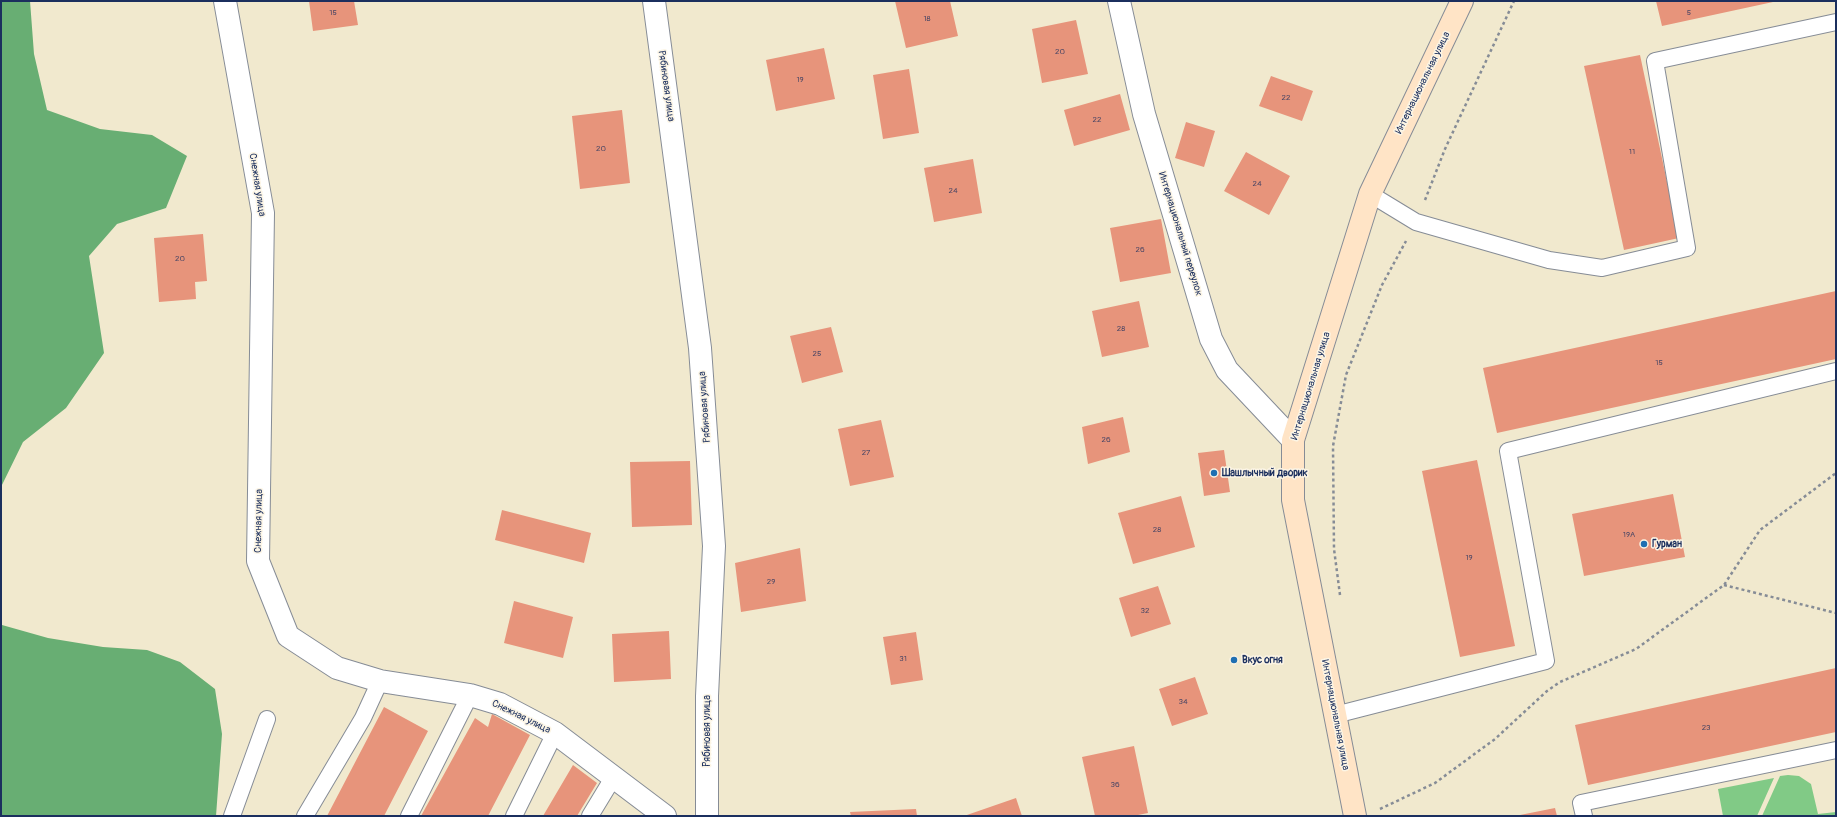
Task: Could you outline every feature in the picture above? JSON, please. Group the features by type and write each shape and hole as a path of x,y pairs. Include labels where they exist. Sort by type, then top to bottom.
{"main road":[{"name":"Интернациональная улица","path":"1355,816 1293,500 1293,440 1370,194 1462,1"}],"street":[{"name":"Снежная улица","path":"225,1 263,213 258,561 288,636 337,668 380,681 470,695 500,704 555,734 665,816"},
{"name":"Рябиновая улица","path":"654,1 700,348 714,546 707,696 707,816"},
{"name":"Интернациональный переулок","path":"1119,1 1144,114 1211,339 1227,370 1293,440"}],"lane":[{"path":"1370,194 1416,222 1549,260 1602,268 1687,248 1655,60 1836,22"},
{"path":"1335,715 1546,661 1508,452 1836,370"},
{"path":"305,816 363,718 380,681"},
{"path":"409,816 470,695"},
{"path":"232,816 267,719"},
{"path":"514,816 555,734"},
{"path":"1584,816 1581,803 1836,750"},
{"path":"590,816 613,778"}],"path":[{"path":"1340,596 1334,550 1333,446 1346,376 1382,285 1416,222 1445,149 1514,1"},
{"path":"1380,810 1435,784 1495,739 1560,682 1636,649 1724,585 1760,530 1836,473"},
{"path":"1724,585 1836,613"},
{"path":"1378,803 1381,816"}],"green space":[{"path":"1,1 30,1 34,54 47,110 100,129 152,135 187,156 166,208 117,224 89,256 104,353 66,408 23,442 1,487"},
{"path":"1,622 2,625 48,638 103,647 147,650 180,662 215,689 222,734 216,816 1,816"},
{"path":"1780,776 1799,776 1811,784 1818,814 1836,812 1836,816 1762,816"},
{"path":"1774,778 1757,816 1723,816 1718,789"}],"building":[{"path":"309,1 354,1 358,25 313,31"},
{"path":"895,1 950,1 958,36 906,48"},
{"path":"1656,1 1773,1 1773,2 1662,26"},
{"path":"1076,20 1088,74 1042,83 1032,29"},
{"path":"824,48 835,99 776,111 766,60"},
{"path":"1640,55 1679,238 1624,250 1584,66"},
{"path":"909,69 919,133 883,139 873,75"},
{"path":"1271,76 1313,91 1302,121 1259,106"},
{"path":"1120,94 1130,130 1074,146 1064,110"},
{"path":"622,110 630,183 580,189 572,116"},
{"path":"1186,122 1215,131 1204,167 1175,158"},
{"path":"1246,152 1290,176 1269,215 1224,191"},
{"path":"973,159 982,213 934,222 924,168"},
{"path":"1161,219 1171,273 1120,282 1110,228"},
{"path":"203,234 207,281 195,282 196,299 159,302 154,238"},
{"path":"1836,291 1836,359 1497,433 1483,368"},
{"path":"1139,301 1149,347 1102,357 1092,311"},
{"path":"831,327 843,372 802,383 790,336"},
{"path":"1123,417 1130,452 1088,464 1082,427"},
{"path":"881,420 894,477 850,486 838,429"},
{"name":"Шашлычный дворик","path":"1224,450 1230,492 1204,496 1198,453"},
{"path":"1477,460 1515,646 1460,657 1422,471"},
{"path":"690,461 692,525 632,527 630,462"},
{"path":"1673,494 1685,557 1584,576 1572,514"},
{"path":"1181,496 1195,547 1133,564 1118,513"},
{"path":"502,510 591,533 584,563 495,540"},
{"path":"800,548 806,601 741,612 735,563"},
{"path":"1158,586 1171,624 1131,637 1119,598"},
{"path":"514,601 573,617 563,658 504,643"},
{"path":"669,631 671,679 614,682 612,634"},
{"path":"916,632 923,680 891,685 883,637"},
{"path":"1836,668 1836,732 1588,785 1575,725"},
{"path":"1195,677 1208,714 1172,726 1159,689"},
{"path":"384,707 428,731 384,816 327,816"},
{"path":"492,714 530,735 488,816 421,816 475,718 488,727"},
{"path":"1134,746 1148,813 1133,816 1095,816 1082,757"},
{"path":"573,765 597,783 577,816 543,816"},
{"path":"1016,798 1022,816 964,816"},
{"path":"1555,808 1557,816 1520,816 1520,815"},
{"path":"916,809 917,816 851,816 850,812"}],"place":[{"name":"Шашлычный дворик","path":"1214,473"},
{"name":"Гурман","path":"1644,544"},
{"name":"Вкус огня","path":"1234,660"}]}
